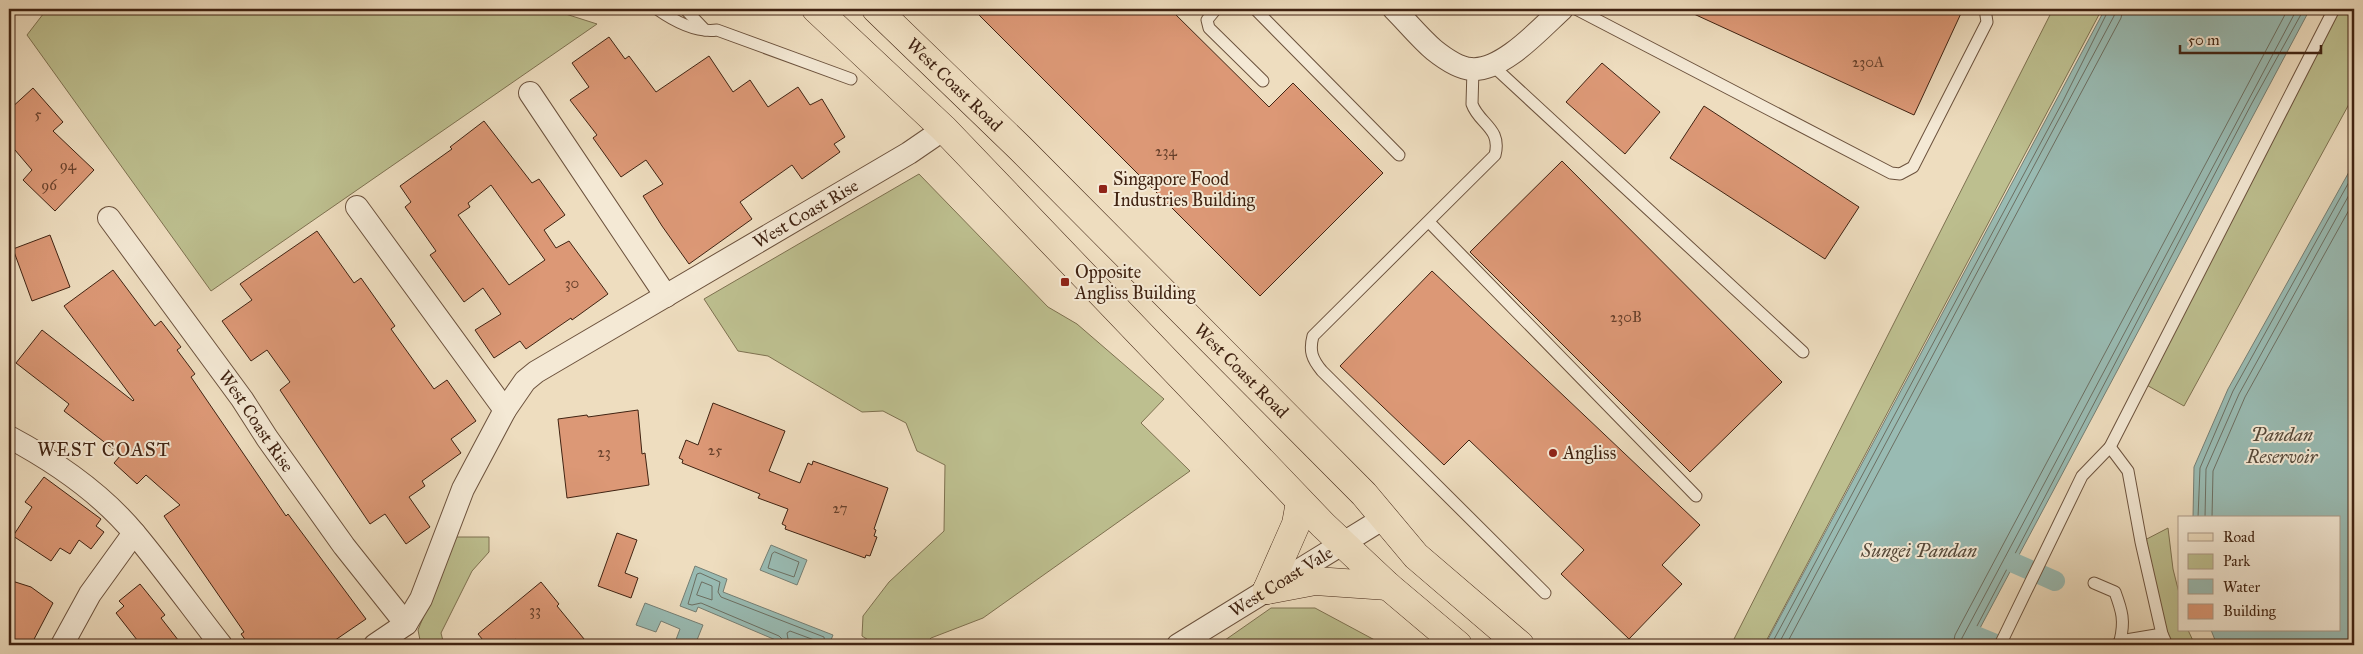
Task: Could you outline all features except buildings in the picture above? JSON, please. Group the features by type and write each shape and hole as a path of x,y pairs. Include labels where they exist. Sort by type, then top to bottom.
{"main road":[{"path":"816,9 944,129 1300,502 1388,586 1458,645"},
{"name":"West Coast Road","path":"876,9 1020,148 1364,494 1416,556 1520,645"},
{"path":"1267,590 1296,524 1300,502"},
{"path":"1267,590 1315,581 1388,586"}],"street":[{"path":"1394,9 1434,50 1458,66 1482,67 1514,52 1562,9"},
{"path":"530,93 666,296"},
{"name":"West Coast Rise","path":"375,645 406,624 421,598 464,489 505,410 525,381 536,372 909,153 944,129"},
{"path":"357,207 505,410"},
{"name":"West Coast Rise","path":"109,218 236,391 344,546 406,624"},
{"path":"9,437 47,460 82,485 134,533 221,645"},
{"name":"West Coast Vale","path":"1178,645 1384,518"},
{"path":"62,645 90,594 134,533"}],"lane":[{"path":"657,9 673,20 706,31 717,30 851,79"},
{"path":"686,9 706,31"},
{"path":"1216,9 1207,20 1209,28 1263,81"},
{"path":"1255,9 1399,155"},
{"path":"1576,9 1891,174 1900,174 1913,167 1918,158 1987,22 1985,9"},
{"path":"2000,645 2082,476 2110,448 2334,9"},
{"path":"1545,593 1322,371 1312,357 1310,348 1314,336 1495,155 1493,131 1472,104 1482,67 1803,352"},
{"path":"1429,222 1696,496"},
{"path":"2094,583 2115,592 2122,610 2124,624 2119,643 2164,640 2141,542 2128,470 2110,448"}],"green space":[{"path":"47,9 550,9 597,24 211,291 27,35"},
{"path":"2053,9 2102,9 1764,645 1731,645"},
{"path":"2334,9 2354,9 2354,95 2184,406 2143,383"},
{"path":"919,174 1048,307 1077,324 1164,399 1141,423 1190,471 983,618 931,638 924,645 876,645 862,636 863,616 889,582 944,531 945,465 917,451 906,423 883,411 862,412 768,356 738,351 704,299"},
{"path":"2168,528 2173,569 2178,589 2178,632 2189,632 2195,645 2167,645 2141,542"},
{"path":"456,537 489,537 489,552 472,571 441,633 444,645 421,645 418,630"},
{"path":"1271,608 1315,608 1384,645 1218,645"}],"water":[{"name":"Sungei Pandan","path":"2105,9 2310,9 1971,645 1765,645"},
{"name":"Pandan Reservoir","path":"2354,163 2354,645 2217,645 2212,632 2340,632 2340,516 2193,516 2194,467 2228,389"},
{"path":"771,545 807,560 797,585 760,570"},
{"path":"695,566 727,579 723,592 833,635 829,645 777,645 778,641 698,607 696,612 680,606"},
{"path":"645,603 703,625 695,645 674,645 680,629 661,621 656,632 636,625"}],"waterway":[{"path":"2014,563 2055,581"},
{"path":"1976,636 1998,645"}],"place":[{"name":"Singapore Food Industries Building","path":"1103,189"},
{"name":"Opposite Angliss Building","path":"1065,282"},
{"name":"Angliss","path":"1553,453"}],"district":[{"name":"WEST COAST","path":"104,449"}]}
